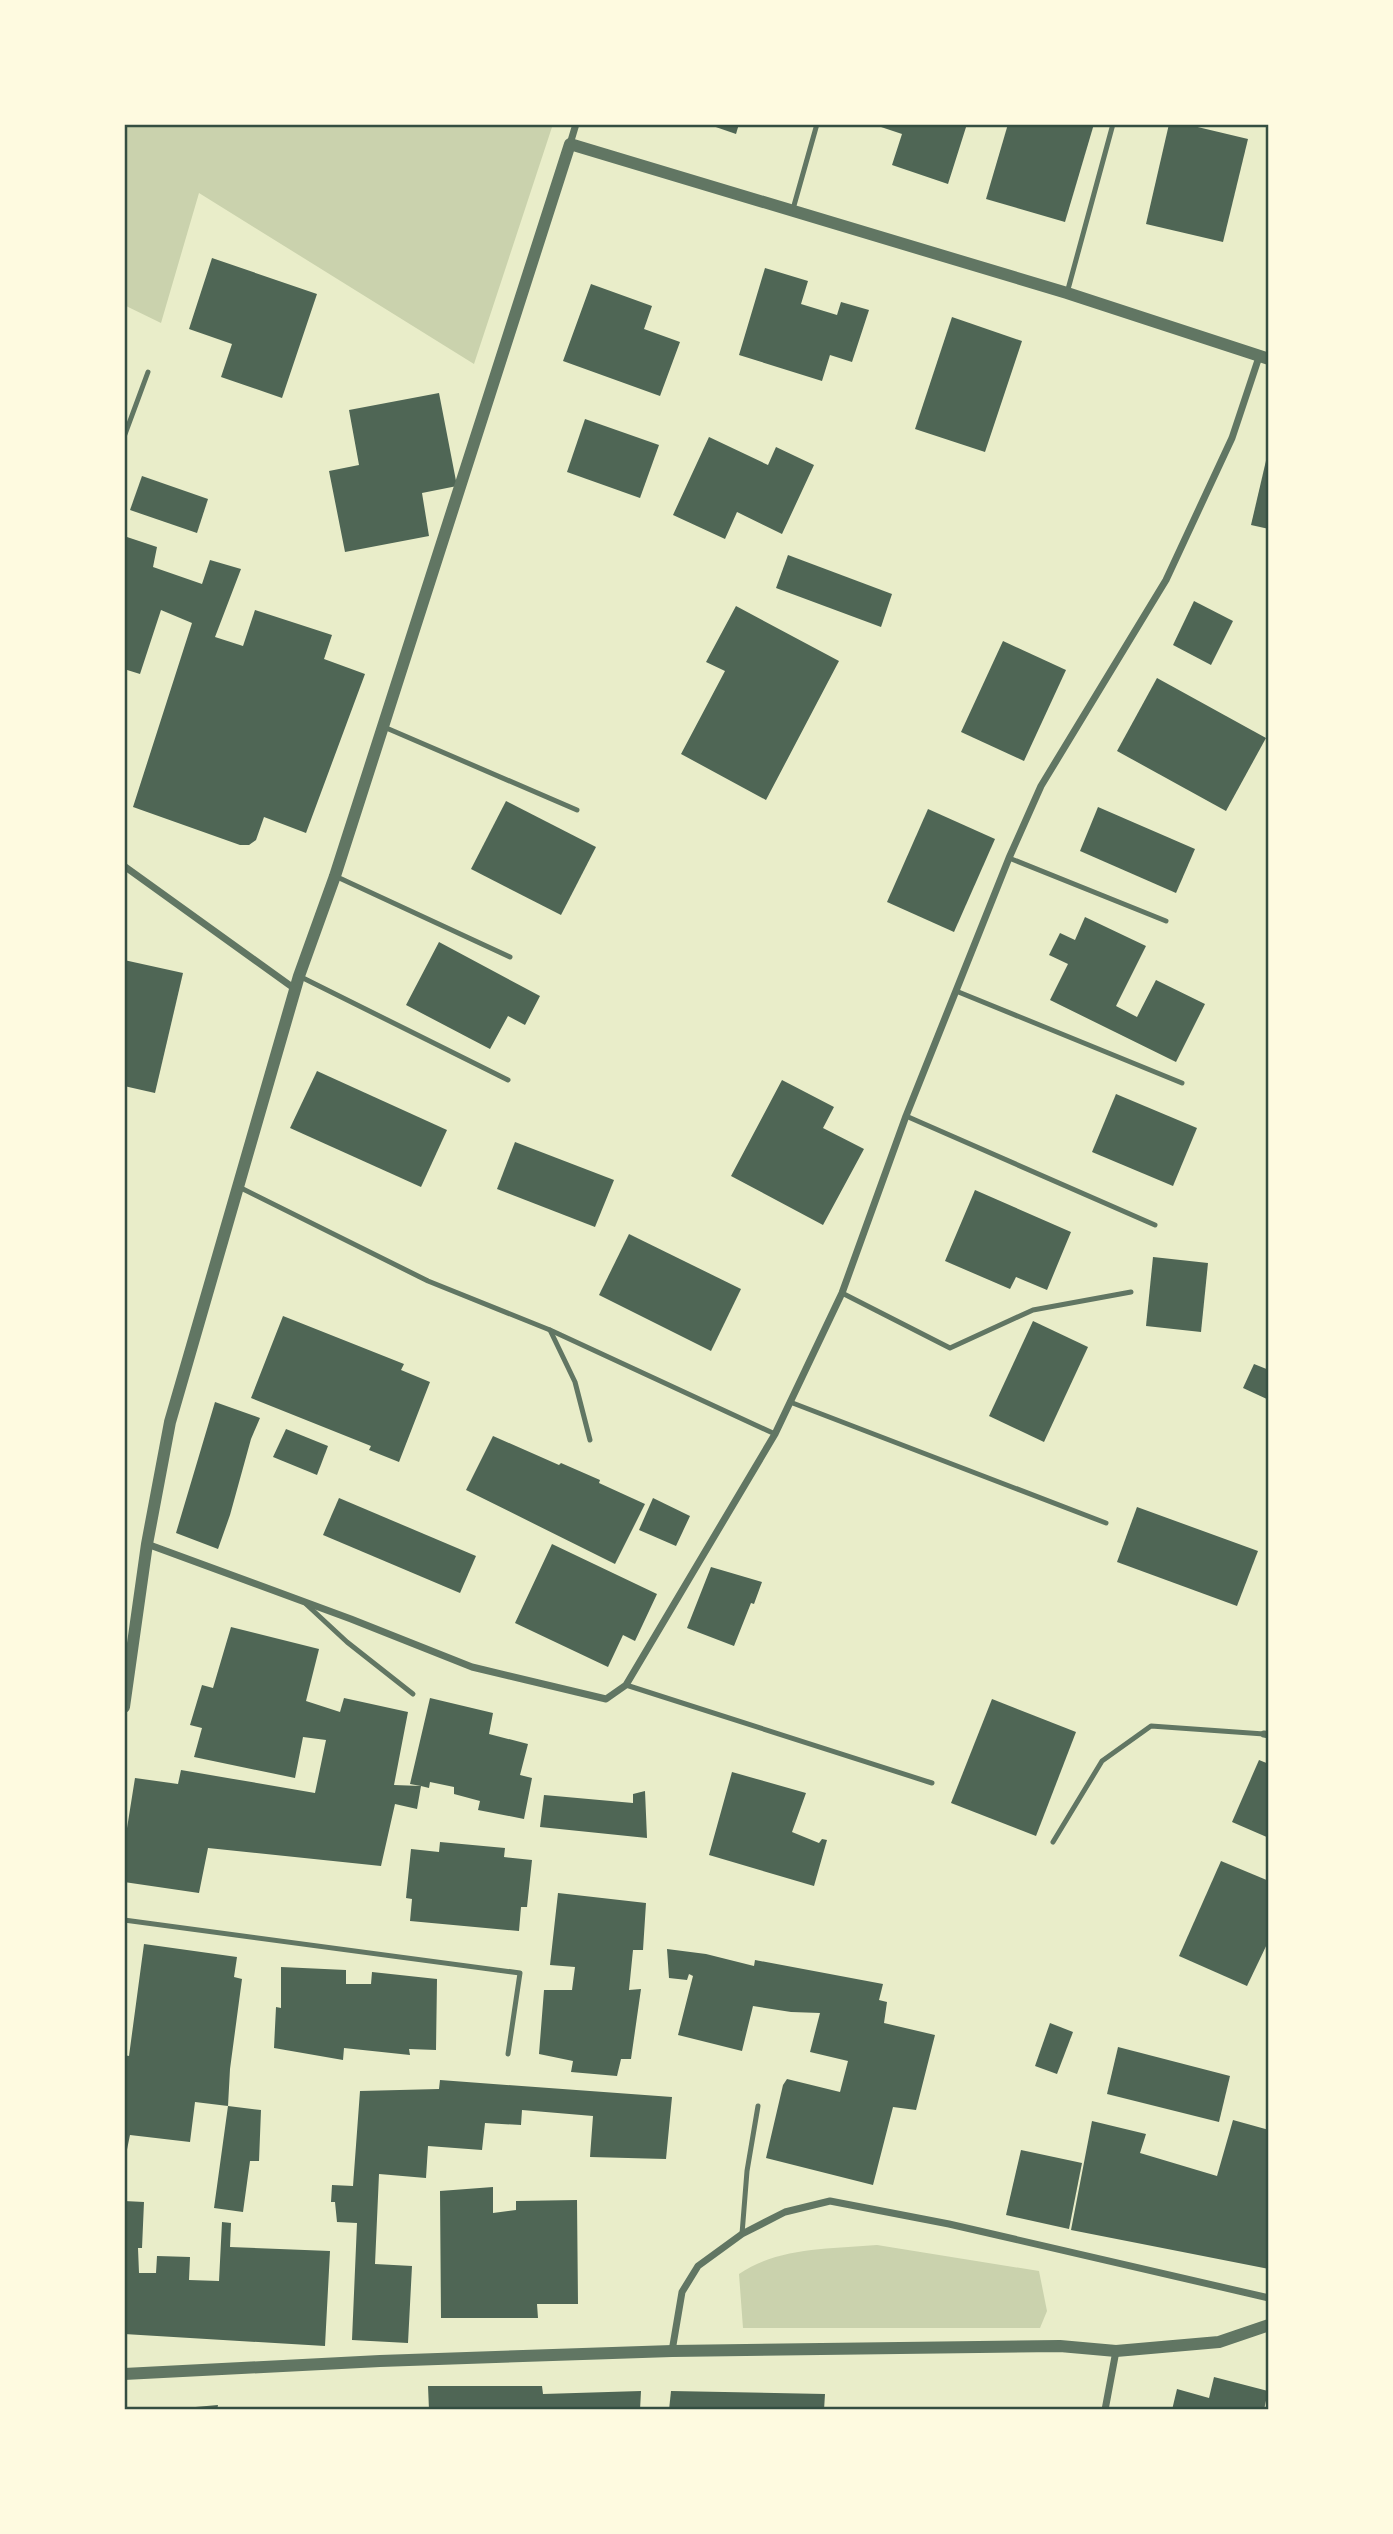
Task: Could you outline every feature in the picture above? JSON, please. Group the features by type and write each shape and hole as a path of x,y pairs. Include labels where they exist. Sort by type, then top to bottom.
{"street":[{"path":"124,1707 146,1544 170,1422 297,983 335,876 576,124"},
{"path":"146,1544 351,1619 472,1667 606,1699 626,1685 775,1434 842,1293 906,1116 1009,858 1041,786 1166,580 1232,438 1264,358 1066,293 570,144"},
{"path":"124,866 297,983"},
{"path":"672,2351 682,2292 698,2266 742,2234 785,2212 830,2201 949,2224 1269,2298"},
{"path":"124,2374 380,2361 672,2351 1060,2346 1116,2351 1219,2342 1269,2325"},
{"path":"1105,2410 1116,2351"}],"lane":[{"path":"792,212 817,124"},
{"path":"1066,293 1113,124"},
{"path":"124,437 148,372"},
{"path":"382,726 577,810"},
{"path":"1009,858 1166,921"},
{"path":"335,876 510,957"},
{"path":"297,983 509,1080"},
{"path":"956,991 1182,1083"},
{"path":"906,1116 1155,1226"},
{"path":"239,1186 428,1281 550,1330 775,1434"},
{"path":"842,1293 950,1348 1033,1310 1131,1292"},
{"path":"550,1330 575,1382 590,1440"},
{"path":"790,1402 1107,1523"},
{"path":"306,1604 347,1642 413,1694"},
{"path":"626,1685 932,1783"},
{"path":"1053,1842 1102,1761 1151,1726 1266,1735"},
{"path":"124,1920 520,1973 508,2054"},
{"path":"742,2234 747,2171 758,2106"}],"green space":[{"path":"124,124 553,124 474,364 199,193 161,323 124,305"},
{"path":"877,2245 1039,2271 1047,2311 1040,2328 743,2328 739,2274 754,2265 788,2254"}],"building":[{"path":"707,124 739,124 736,134"},
{"path":"882,124 967,124 948,184 892,165 902,134 881,127"},
{"path":"1008,124 1094,124 1065,222 986,199"},
{"path":"1169,124 1185,124 1248,139 1223,242 1146,224"},
{"path":"212,258 317,294 282,398 221,377 232,344 189,329"},
{"path":"765,268 808,281 801,304 837,315 841,302 869,310 852,362 830,355 822,381 739,355"},
{"path":"591,284 652,306 644,329 680,342 660,396 563,361"},
{"path":"952,317 1022,341 985,452 915,429"},
{"path":"439,393 457,486 422,493 429,536 345,552 329,471 359,465 349,410"},
{"path":"585,419 659,445 640,498 567,472"},
{"path":"709,437 768,465 776,447 814,465 782,534 737,512 725,539 673,515"},
{"path":"1269,452 1269,529 1251,525"},
{"path":"142,476 208,499 197,533 130,510"},
{"path":"124,536 157,547 153,567 202,584 210,560 241,569 215,637 243,646 255,610 332,635 324,659 365,674 306,833 264,817 256,840 249,845 240,845 133,807 192,623 161,610 140,674 124,669"},
{"path":"788,555 892,594 881,627 776,588"},
{"path":"1194,601 1233,621 1211,665 1173,645"},
{"path":"736,606 839,661 766,800 681,754 725,671 706,662"},
{"path":"1003,641 1066,670 1024,761 961,732"},
{"path":"1157,678 1266,738 1226,811 1117,751"},
{"path":"506,801 596,847 561,915 471,869"},
{"path":"1098,807 1195,849 1176,893 1080,851"},
{"path":"928,809 995,839 954,932 887,902"},
{"path":"1085,917 1146,946 1116,1006 1137,1017 1156,980 1205,1004 1176,1062 1050,1000 1068,964 1049,955 1060,933 1075,940"},
{"path":"439,942 540,996 525,1025 508,1016 490,1049 406,1005"},
{"path":"124,960 183,973 155,1093 124,1086"},
{"path":"317,1071 447,1130 421,1187 290,1128"},
{"path":"782,1080 834,1107 823,1128 864,1149 823,1225 731,1176"},
{"path":"1116,1094 1197,1128 1173,1186 1092,1152"},
{"path":"515,1142 614,1180 595,1227 497,1189"},
{"path":"975,1190 1071,1232 1047,1290 1016,1277 1010,1289 945,1261"},
{"path":"629,1234 741,1289 711,1351 599,1295"},
{"path":"1153,1257 1208,1263 1201,1332 1146,1326"},
{"path":"283,1316 404,1364 401,1370 430,1382 399,1462 369,1450 371,1446 251,1398"},
{"path":"1033,1321 1088,1347 1044,1442 989,1416"},
{"path":"1254,1364 1269,1370 1269,1400 1243,1388"},
{"path":"215,1402 260,1418 251,1439 218,1549 176,1533"},
{"path":"286,1429 328,1446 317,1475 273,1457"},
{"path":"493,1436 600,1480 599,1483 645,1504 615,1564 466,1490"},
{"path":"339,1498 476,1556 460,1593 323,1535"},
{"path":"653,1498 690,1516 676,1546 639,1530"},
{"path":"1137,1507 1258,1551 1237,1606 1117,1562"},
{"path":"552,1544 657,1594 635,1641 623,1635 608,1667 515,1623"},
{"path":"711,1567 762,1582 734,1646 687,1628"},
{"path":"231,1627 319,1649 306,1701 340,1712 344,1698 408,1712 394,1785 421,1786 417,1809 395,1804 381,1866 208,1848 199,1893 124,1882 124,1847 135,1778 178,1784 181,1770 315,1793 326,1740 303,1737 295,1778 194,1757 202,1728 190,1725 202,1685 213,1688"},
{"path":"430,1698 493,1713 489,1734 528,1744 520,1775 532,1778 524,1819 478,1810 480,1801 454,1794 454,1787 430,1782 429,1788 410,1784"},
{"path":"992,1699 1076,1732 1036,1836 951,1803"},
{"path":"1259,1760 1269,1764 1269,1838 1232,1822"},
{"path":"732,1772 806,1793 792,1832 819,1843 822,1839 827,1840 814,1886 709,1855"},
{"path":"645,1791 647,1838 540,1827 544,1795 633,1803 633,1794"},
{"path":"440,1842 505,1848 504,1857 532,1860 527,1907 521,1907 519,1931 410,1921 412,1899 406,1898 411,1849 439,1852"},
{"path":"1221,1861 1269,1881 1269,1940 1247,1986 1179,1956"},
{"path":"558,1893 646,1903 643,1950 633,1950 629,1990 641,1989 631,2059 621,2059 617,2076 571,2072 573,2061 539,2054 544,1990 572,1990 575,1967 550,1965"},
{"path":"144,1944 237,1957 234,1977 242,1979 228,2106 195,2102 190,2142 130,2135 124,2164 124,2055 129,2056"},
{"path":"667,1949 706,1954 754,1966 755,1960 883,1984 879,2000 887,2002 884,2023 935,2035 916,2110 893,2107 873,2185 766,2158 783,2085 787,2079 840,2092 848,2061 810,2052 820,2013 753,2006 742,2051 678,2035 693,1976 689,1974 687,1980 669,1978"},
{"path":"281,1967 346,1970 346,1984 371,1984 372,1972 437,1979 436,2050 409,2049 410,2055 344,2048 343,2060 274,2048 276,2007 281,2008"},
{"path":"1050,2023 1073,2032 1057,2074 1035,2066"},
{"path":"1118,2047 1230,2076 1219,2122 1107,2094"},
{"path":"440,2080 672,2097 666,2159 590,2157 593,2116 522,2110 521,2125 485,2123 482,2150 428,2146 426,2178 379,2174 375,2264 412,2266 408,2343 352,2340 357,2223 337,2222 335,2202 331,2202 332,2185 353,2186 360,2091 439,2089"},
{"path":"228,2106 261,2110 259,2161 250,2161 243,2212 214,2208"},
{"path":"1233,2120 1269,2130 1269,2269 1071,2230 1092,2121 1146,2134 1140,2153 1217,2176"},
{"path":"1021,2150 1082,2163 1069,2229 1006,2215"},
{"path":"493,2187 493,2213 516,2210 516,2201 577,2200 578,2304 537,2304 538,2318 441,2318 440,2191"},
{"path":"124,2201 144,2202 142,2248 138,2248 139,2273 156,2273 157,2256 190,2257 189,2280 219,2281 222,2222 231,2223 230,2247 330,2251 325,2346 124,2334"},
{"path":"1214,2377 1268,2391 1264,2410 1172,2410 1177,2389 1209,2398"},
{"path":"428,2386 542,2386 543,2394 641,2391 640,2410 429,2410"},
{"path":"671,2391 825,2394 824,2410 669,2410"},
{"path":"218,2405 217,2410 184,2410 184,2408"}]}
